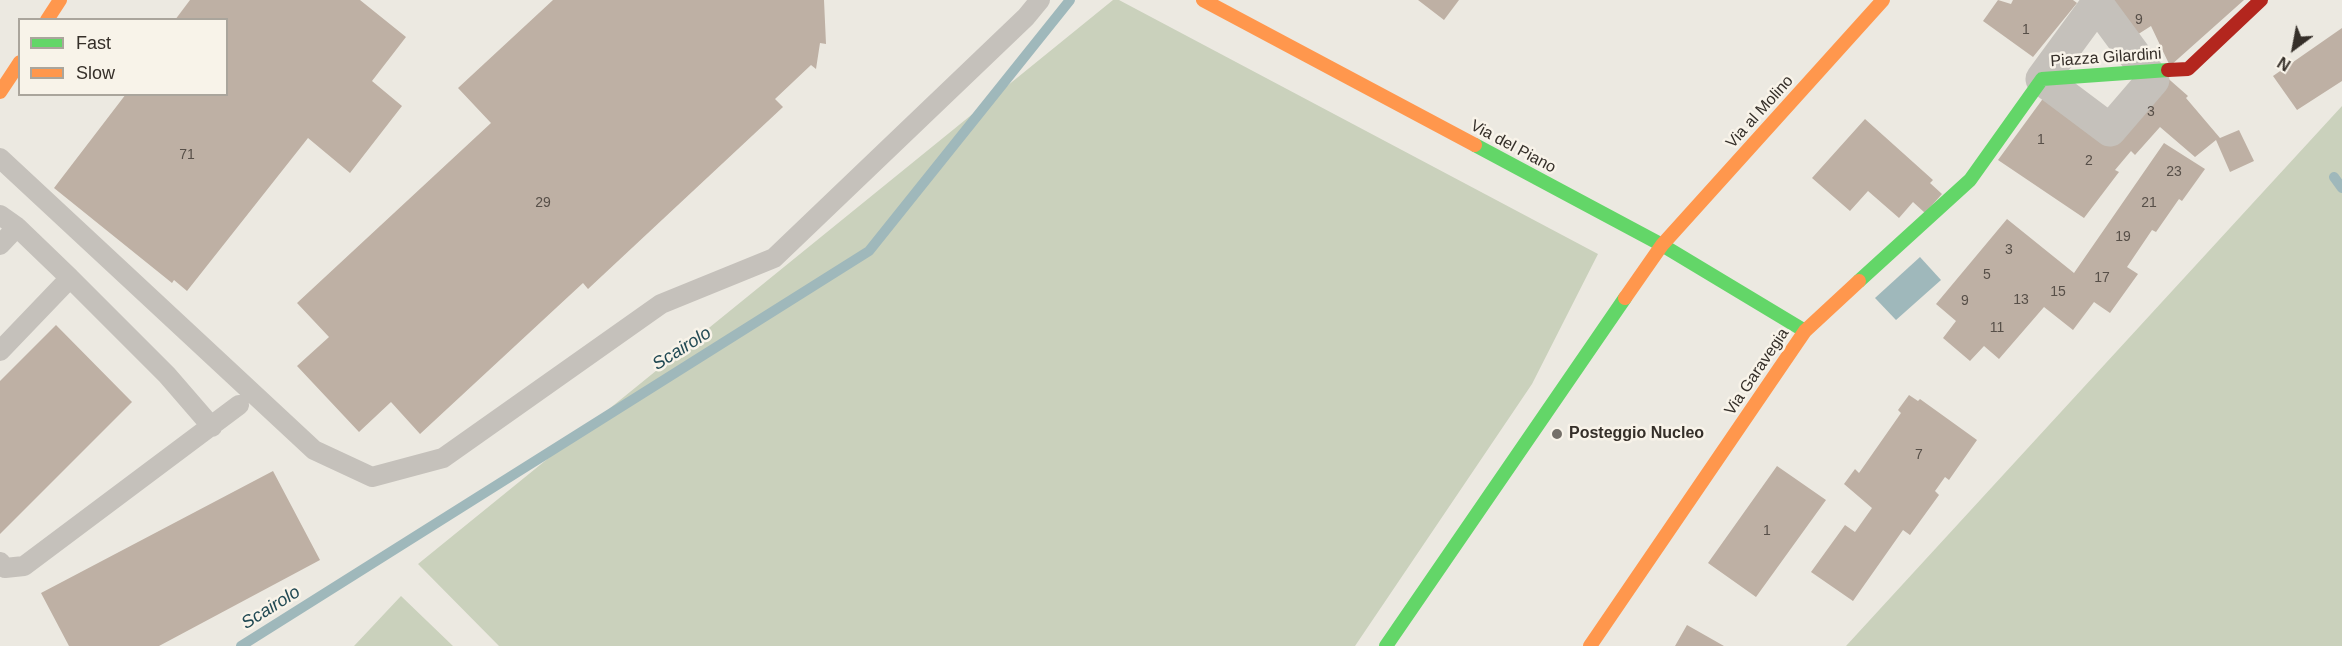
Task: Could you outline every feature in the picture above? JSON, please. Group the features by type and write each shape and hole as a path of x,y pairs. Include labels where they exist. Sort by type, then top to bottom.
{"street":[{"path":"48,18 60,0"},
{"name":"Via del Piano","path":"1203,0 1662,246 1805,331"},
{"name":"Via al Molino","path":"1662,246 1883,0"},
{"name":"Piazza Gilardini","path":"1970,180 2042,79 2188,69 2261,0"},
{"path":"2097,4 2147,71 2153,81 2110,130 2042,79 2097,4"},
{"path":"0,92 18,65"},
{"name":"Via Garavegia","path":"1590,646 1805,331 1970,180"},
{"path":"1386,646 1662,246"}],"lane":[{"path":"0,158 314,450 372,477 443,458 661,304 774,258 1026,17 1040,0"},
{"path":"0,215 17,227 70,278 167,375 212,427"},
{"path":"0,245 17,227"},
{"path":"0,351 70,278"},
{"path":"0,562 5,568 24,566 239,405"}],"green space":[{"path":"1113,0 1119,0 1598,254 1532,384 1355,646 499,646 418,564"},
{"path":"2342,106 2342,646 1846,646"},
{"path":"401,596 453,646 354,646"}],"water":[{"path":"1920,257 1941,280 1896,320 1875,298"}],"building":[{"path":"190,0 360,0 406,37 372,81 402,106 350,173 308,138 187,291 174,280 172,283 54,188 124,96 228,96 228,18 176,18"},
{"path":"553,0 824,0 826,44 820,43 816,69 811,65 775,99 783,107 588,289 583,283 420,434 391,402 359,432 297,366 329,337 297,303 491,123 458,88"},
{"path":"1418,0 1459,0 1444,20"},
{"path":"1998,0 2011,4 2013,0 2073,0 2077,3 2033,57 1983,21"},
{"path":"2104,0 2244,0 2170,66 2151,26 2129,40"},
{"path":"2342,28 2342,81 2297,110 2273,76"},
{"path":"2163,74 2188,96 2186,98 2220,138 2239,130 2254,161 2230,172 2216,140 2195,157 2160,127 2135,155 2131,151 2115,170 2119,172 2084,218 1998,160 2050,89 2108,136"},
{"path":"1865,119 1933,180 1930,183 1942,194 1925,213 1913,202 1899,218 1868,191 1850,211 1812,178"},
{"path":"2164,143 2205,169 2182,201 2179,199 2156,232 2152,230 2127,267 2138,274 2110,313 2094,302 2073,330 2044,307 1999,359 1984,346 1970,361 1943,338 1956,321 1936,304 2007,219 2074,273"},
{"path":"56,325 132,402 0,534 0,381"},
{"path":"1909,395 1918,401 1920,399 1977,440 1949,480 1945,477 1935,491 1939,495 1910,535 1903,530 1853,601 1811,572 1845,525 1855,532 1872,508 1844,484 1855,469 1859,473 1901,413 1898,410"},
{"path":"1777,466 1826,500 1756,597 1708,563"},
{"path":"273,471 320,560 159,646 69,646 41,593"},
{"path":"1687,625 1724,646 1675,646"}],"waterway":[{"name":"Scairolo","path":"241,646 869,251 1070,0"},
{"path":"2334,177 2342,188"}],"traffic: fast":[{"path":"1859,281 1970,180 2042,79 2168,70"},
{"path":"1475,145 1662,245 1805,331"},
{"path":"1386,646 1625,298"}],"traffic: slow":[{"path":"48,18 60,0"},
{"path":"1203,0 1475,145"},
{"path":"1625,298 1662,245 1883,0"},
{"path":"0,92 18,65"},
{"path":"1590,646 1805,331 1859,281"}],"traffic: jam":[{"path":"2168,70 2188,69 2261,0"}],"place":[{"name":"Posteggio Nucleo","path":"1557,434"}]}
